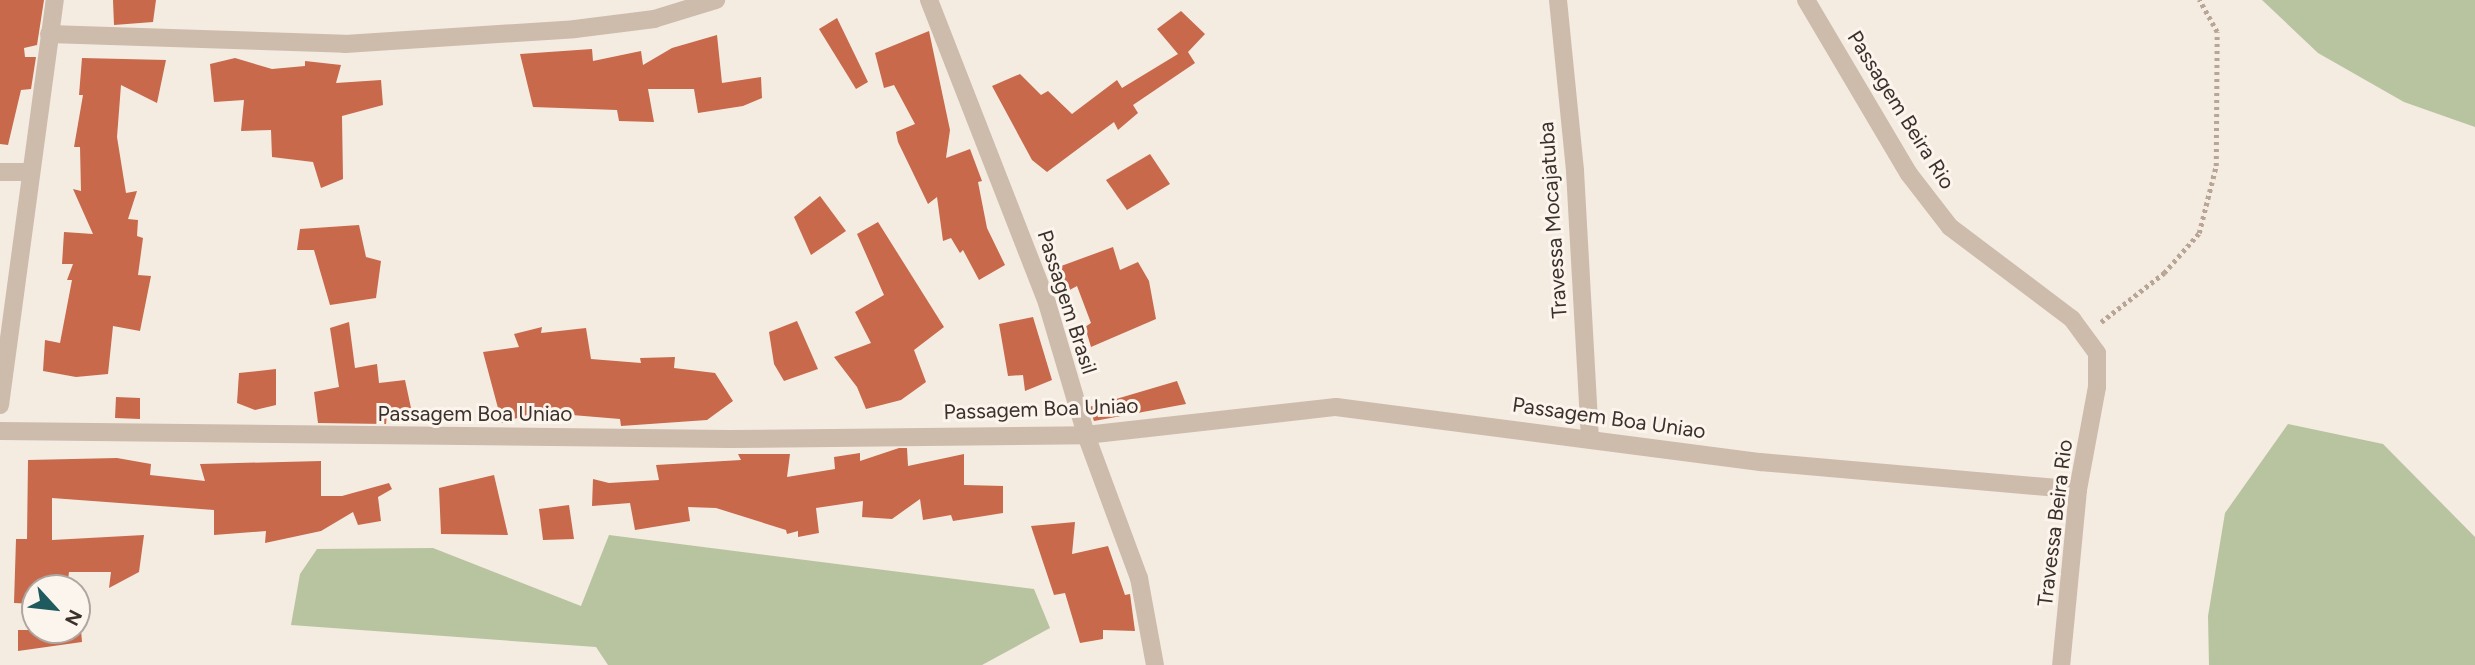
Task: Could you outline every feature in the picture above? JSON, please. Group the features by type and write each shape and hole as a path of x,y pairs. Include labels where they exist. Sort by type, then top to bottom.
{"street":[{"path":"0,405 29,172 55,0"},
{"path":"49,34 345,44 575,29 654,19 716,0"},
{"name":"Passagem Brasil","path":"929,0 1048,303 1086,435 1139,578 1155,665"},
{"name":"Travessa Mocajatuba","path":"1558,0 1575,171 1590,437"},
{"name":"Passagem Beira Rio","path":"1806,0 1909,174 1950,227 2086,334"},
{"path":"0,172 29,172"},
{"name":"Travessa Beira Rio","path":"2061,665 2078,490 2097,387 2097,353 2086,334"},
{"name":"Passagem Boa Uniao","path":"0,431 729,439 1086,435 1336,407 1590,437 1760,461 2078,490"}],"path":[{"path":"2086,334 2164,273 2199,233 2216,166 2217,32 2199,0"}],"green space":[{"path":"2262,0 2475,0 2475,127 2404,102 2318,53"},
{"path":"2288,424 2383,444 2475,537 2475,665 2209,665 2208,616 2225,513"},
{"path":"609,535 1034,589 1050,628 982,665 608,665 596,647 291,625 300,574 317,549 433,548 581,606"}],"building":[{"path":"0,0 44,0 37,45 24,48 25,57 36,57 31,89 21,90 8,145 0,144"},
{"path":"113,0 156,0 153,22 114,25"},
{"path":"1181,11 1205,34 1188,52 1195,63 1133,105 1138,113 1118,130 1114,122 1047,172 1032,160 992,86 1020,74 1041,95 1048,91 1072,114 1117,80 1122,88 1178,54 1157,29"},
{"path":"837,18 868,82 856,89 819,29"},
{"path":"929,31 950,130 946,158 970,149 982,181 978,182 987,228 1005,265 979,280 963,250 960,253 951,238 943,241 937,197 928,204 898,142 896,132 915,124 894,85 884,88 875,53"},
{"path":"717,35 722,83 761,77 762,98 743,106 698,113 694,89 648,89 654,122 619,121 617,110 533,107 520,54 592,49 593,61 641,51 643,65 672,48"},
{"path":"82,58 166,60 157,103 121,85 117,137 126,193 137,191 128,219 138,220 137,236 143,238 138,275 151,276 140,331 113,326 108,374 76,377 43,371 45,340 60,343 72,280 67,280 73,264 62,264 64,232 93,234 73,189 81,191 80,147 74,147 83,95 79,95"},
{"path":"235,58 272,69 305,66 305,61 341,65 336,83 381,80 383,105 342,116 343,179 321,188 313,162 272,157 271,130 241,131 244,100 214,102 210,64"},
{"path":"1150,154 1170,184 1127,210 1106,180"},
{"path":"820,196 846,231 811,255 794,217"},
{"path":"878,222 944,327 914,350 926,382 901,400 866,409 857,387 834,357 871,343 855,312 884,295 857,234"},
{"path":"359,225 366,257 381,261 376,298 330,305 314,250 297,250 300,229"},
{"path":"1113,247 1120,270 1138,262 1149,281 1156,319 1091,347 1085,327 1091,323 1077,286 1064,293 1053,269"},
{"path":"1033,317 1052,380 1025,391 1023,375 1008,376 999,324"},
{"path":"797,321 818,369 784,381 774,364 769,332"},
{"path":"349,322 355,368 377,364 379,383 405,380 411,408 387,414 386,424 318,423 314,392 339,387 330,328"},
{"path":"542,327 541,333 586,328 591,359 641,363 640,358 675,357 674,368 715,373 733,401 707,420 621,426 620,419 536,412 502,423 483,352 519,347 514,334"},
{"path":"276,369 276,405 255,410 237,403 239,373"},
{"path":"1177,381 1186,404 1094,421 1089,407"},
{"path":"116,397 140,398 140,419 115,418"},
{"path":"899,448 907,448 908,466 964,454 964,485 1003,486 1003,513 953,521 951,515 923,520 920,499 892,519 862,517 863,501 816,508 819,533 798,537 798,531 787,534 786,530 716,508 688,507 690,521 635,530 630,503 592,506 593,479 609,483 659,480 656,465 741,460 738,454 790,454 787,477 835,469 834,457 860,453 860,461"},
{"path":"117,458 151,464 150,475 205,481 200,464 321,461 321,496 342,496 389,483 392,489 378,497 381,521 358,525 353,512 321,531 265,543 266,531 214,535 214,510 52,498 52,540 144,535 139,572 109,588 111,572 21,574 21,603 14,603 16,539 27,539 28,460"},
{"path":"494,475 508,535 441,534 439,488"},
{"path":"569,505 574,539 543,540 539,509"},
{"path":"1075,522 1072,554 1108,546 1125,595 1130,594 1135,631 1103,630 1103,639 1080,643 1065,593 1054,595 1031,526"},
{"path":"18,630 21,630 21,644 68,644 18,651"}]}
